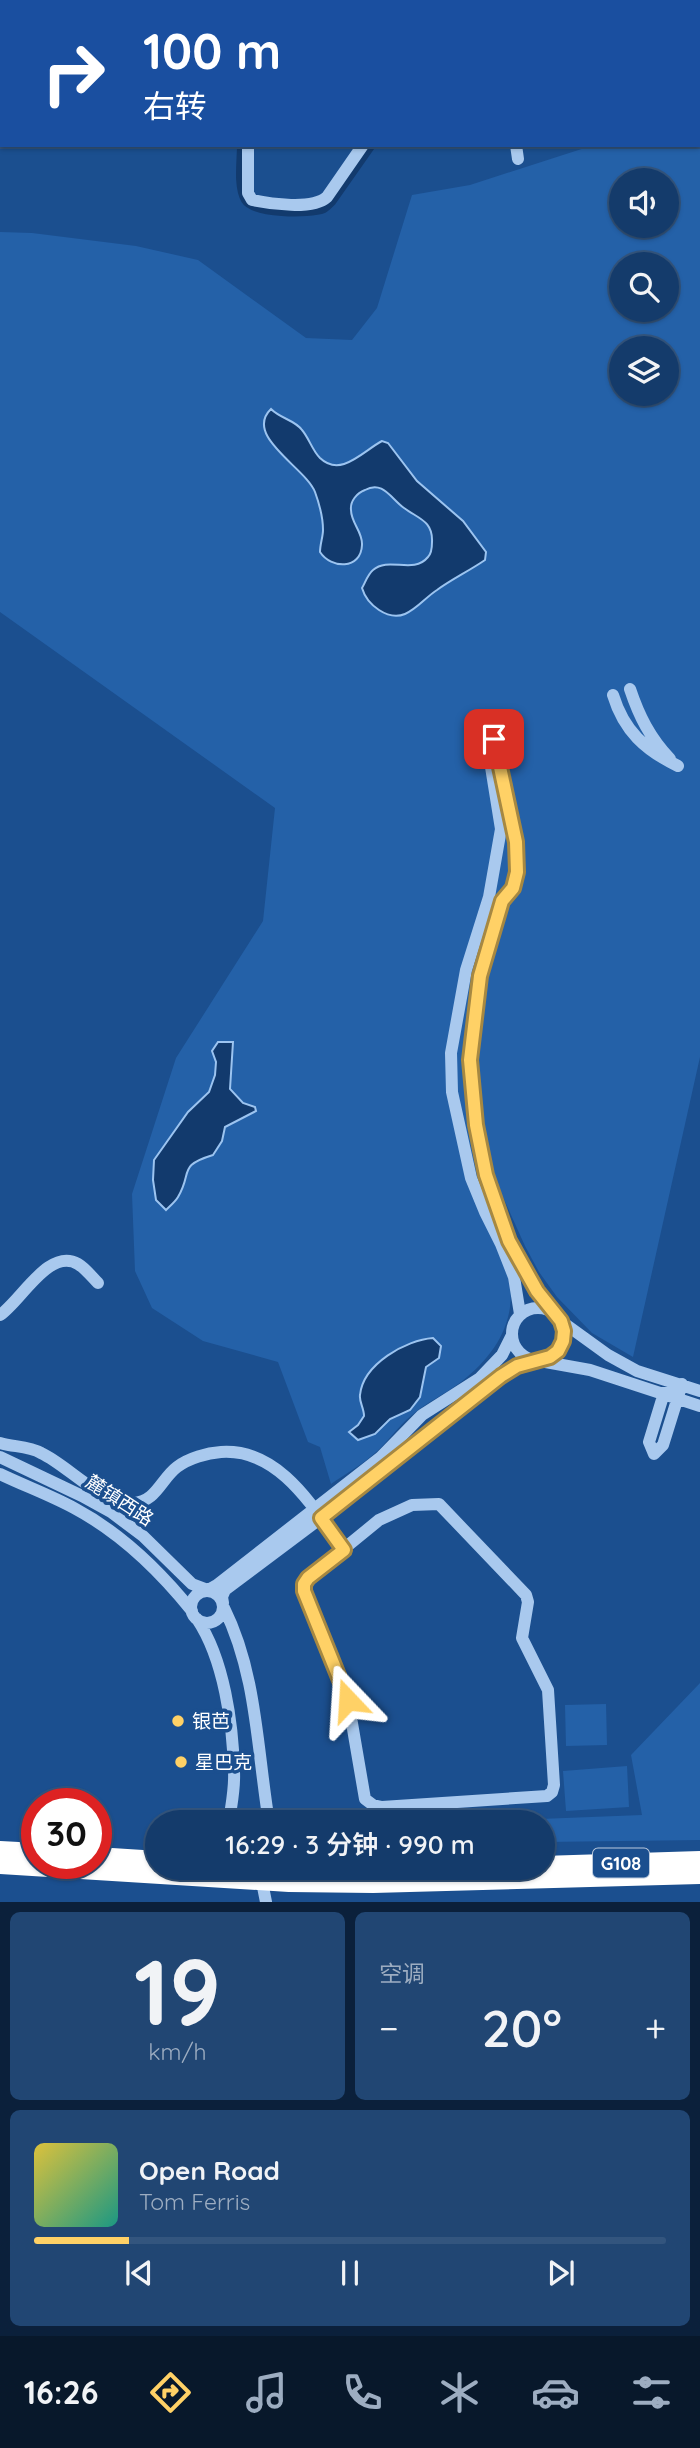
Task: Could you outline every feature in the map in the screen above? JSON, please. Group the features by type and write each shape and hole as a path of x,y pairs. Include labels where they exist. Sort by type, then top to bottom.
{"highway":[{"path":"0,1850 21,1851"},
{"path":"112,1857 145,1859"},
{"name":"G108","path":"555,1865 700,1860"},
{"name":"G108","path":"0,1865 145,1870"},
{"name":"G108","path":"555,1879 700,1875"},
{"name":"G108","path":"331,1880 373,1884 518,1880"}],"street":[{"path":"248,147 247,192 252,200 313,204 322,202 327,197 362,147"},
{"path":"516,147 519,159"},
{"path":"613,695 618,712 640,744 658,757 678,766 651,737 640,718 630,689"},
{"path":"384,1461 422,1415 517,1366 550,1357 558,1351 563,1341 564,1331 558,1317 527,1275 505,1242 485,1212 471,1178 452,1092 451,1053 466,970 489,897 501,829 491,767 494,739 516,842 517,872 513,888 502,901 480,976 470,1060 476,1125 484,1163 497,1210 505,1242 514,1277 520,1314"},
{"path":"3,1308 47,1267 58,1261 78,1264 98,1283"},
{"path":"700,1391 637,1371 589,1343 547,1309 528,1309 520,1314 511,1329 514,1347 530,1360 590,1370 700,1406"},
{"path":"267,1810 248,1675 224,1605 222,1597 225,1590 483,1383 511,1337"},
{"path":"682,1384 663,1445 653,1454 649,1442 664,1393 682,1384"},
{"path":"0,1443 44,1454 83,1483 121,1502 133,1503 142,1502 152,1496 177,1467 196,1457 237,1451 256,1457 302,1492 344,1550"},
{"name":"麓镇西路","path":"0,1457 111,1512 143,1536 192,1584 208,1590"},
{"path":"0,1474 74,1508 102,1525 129,1545 194,1615 208,1637 220,1674 232,1736 235,1775 231,1810"},
{"path":"439,1504 526,1595 528,1602 522,1637 545,1683 549,1698 554,1785 547,1797 382,1807 365,1800 348,1700 304,1591 308,1578 344,1550 388,1515 412,1505 439,1504"},
{"path":"194,1615 194,1597 318,1514"},
{"path":"194,1615 205,1623 214,1622 221,1616 224,1605 217,1594 208,1590"},
{"path":"266,1902 267,1880"}],"shaded area":[{"path":"588,147 700,147 700,1057 633,1357 592,1333 557,1297 539,1272 503,1197 478,1208 503,1256 509,1275 510,1310 498,1341 488,1356 461,1382 418,1410 370,1457 331,1484 320,1447 308,1442 278,1362 203,1341 152,1308 135,1271 132,1194 176,1058 263,921 275,808 0,612 0,232 32,233 136,246 198,260 306,338 352,340 377,308 412,195 470,185"},
{"path":"271,409 299,427 317,455 328,463 344,464 382,441 388,443 417,481 463,521 486,552 485,560 405,614 392,615 373,606 362,588 370,574 379,566 415,565 422,562 429,556 432,544 428,525 382,489 371,488 359,493 351,507 362,540 357,559 351,563 338,564 325,558 320,552 323,526 315,492 270,441 264,419"},
{"path":"218,1042 233,1042 230,1089 243,1103 255,1107 256,1111 225,1127 222,1141 213,1155 190,1167 178,1197 166,1210 156,1200 154,1160 188,1112 209,1092 216,1062 212,1051"},
{"path":"433,1338 441,1346 439,1358 426,1367 420,1397 410,1410 390,1419 375,1434 358,1440 349,1432 364,1416 360,1395 369,1373 399,1349"},
{"path":"700,1683 700,1840 555,1842 555,1818 642,1815 631,1755"},
{"path":"606,1704 607,1745 566,1746 565,1705"},
{"path":"627,1766 629,1807 566,1811 563,1771"}],"waterway":[{"path":"241,147 240,181 245,200 250,205 270,211 295,212 317,211 327,207 371,147"}],"place":[{"name":"银芭","path":"178,1721"},
{"name":"星巴克","path":"181,1762"}],"route":[{"path":"348,1700 304,1591 308,1578 344,1550 321,1518 485,1387 517,1366 550,1357 558,1351 563,1341 561,1321 537,1291 509,1241 486,1175 476,1125 470,1060 480,976 502,901 513,888 517,872 516,842 494,739"}]}
